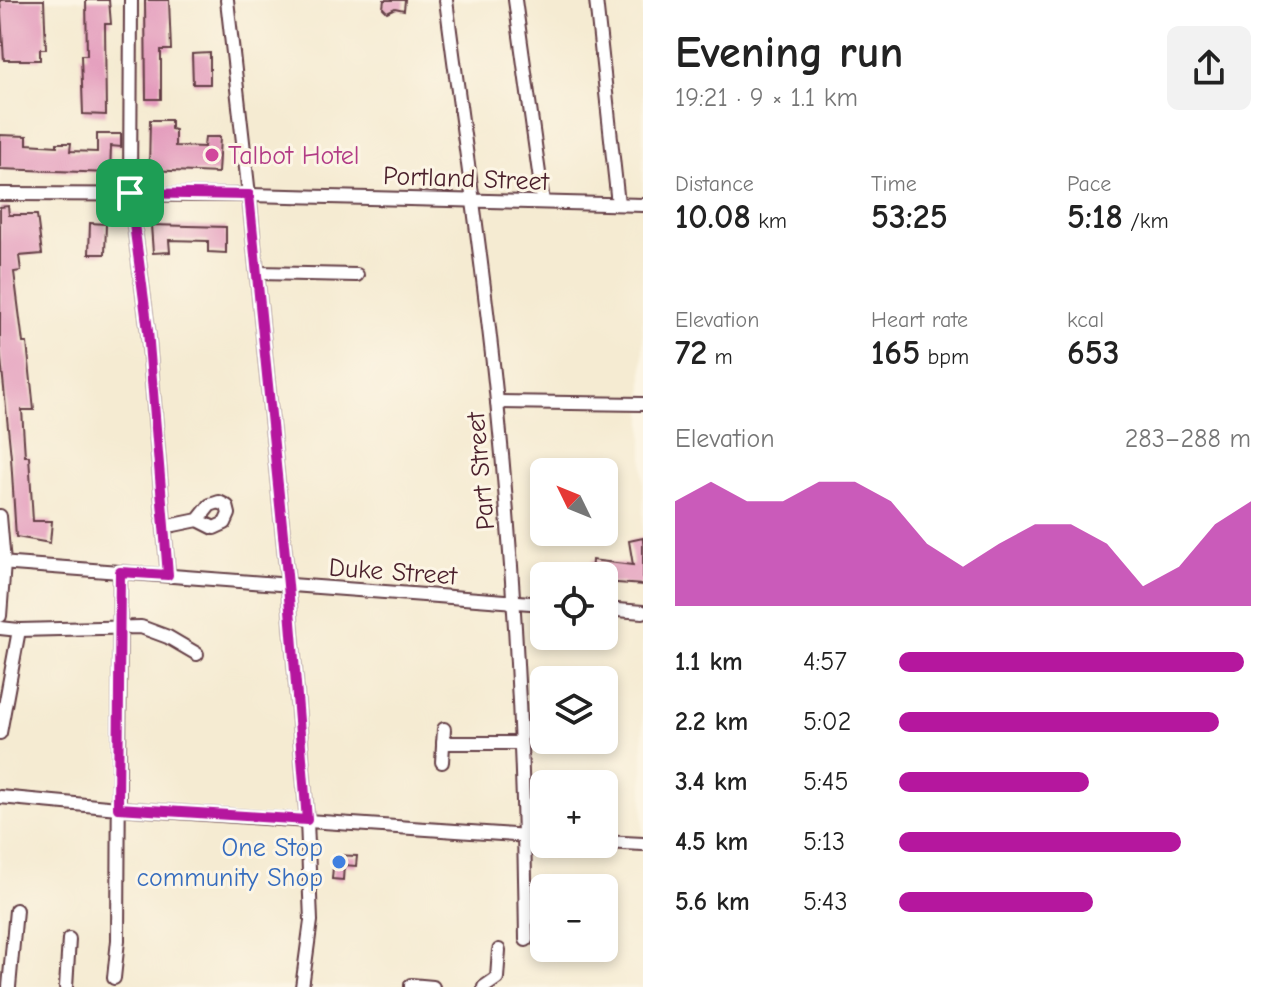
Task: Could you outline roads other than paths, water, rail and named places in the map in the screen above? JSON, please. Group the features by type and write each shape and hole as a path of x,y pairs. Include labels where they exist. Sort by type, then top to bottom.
{"street":[{"path":"131,0 130,193 148,331 168,575"},
{"path":"227,0 288,585 307,820 311,921 302,987"},
{"name":"Part Street","path":"446,0 497,402 513,602 526,940"},
{"path":"515,0 543,202"},
{"path":"596,0 618,204"},
{"name":"Portland Street","path":"0,194 249,195 643,205"},
{"path":"257,273 357,275"},
{"path":"497,402 643,404"},
{"path":"0,516 0,616"},
{"path":"164,527 198,520"},
{"name":"Duke Street","path":"2,563 530,603"},
{"path":"114,978 118,940 120,572"},
{"path":"618,610 643,612"},
{"path":"0,628 141,627 168,637 197,654"},
{"path":"0,733 19,630"},
{"path":"442,762 444,729"},
{"path":"443,743 520,743"},
{"path":"0,797 530,836"},
{"path":"618,843 643,844"},
{"path":"9,987 16,910"},
{"path":"66,987 69,939"},
{"path":"484,987 497,978 499,950"},
{"path":"411,987 433,987"}],"place":[{"name":"Talbot Hotel","path":"212,155"},
{"name":"One Stop community Shop","path":"339,862"}]}
